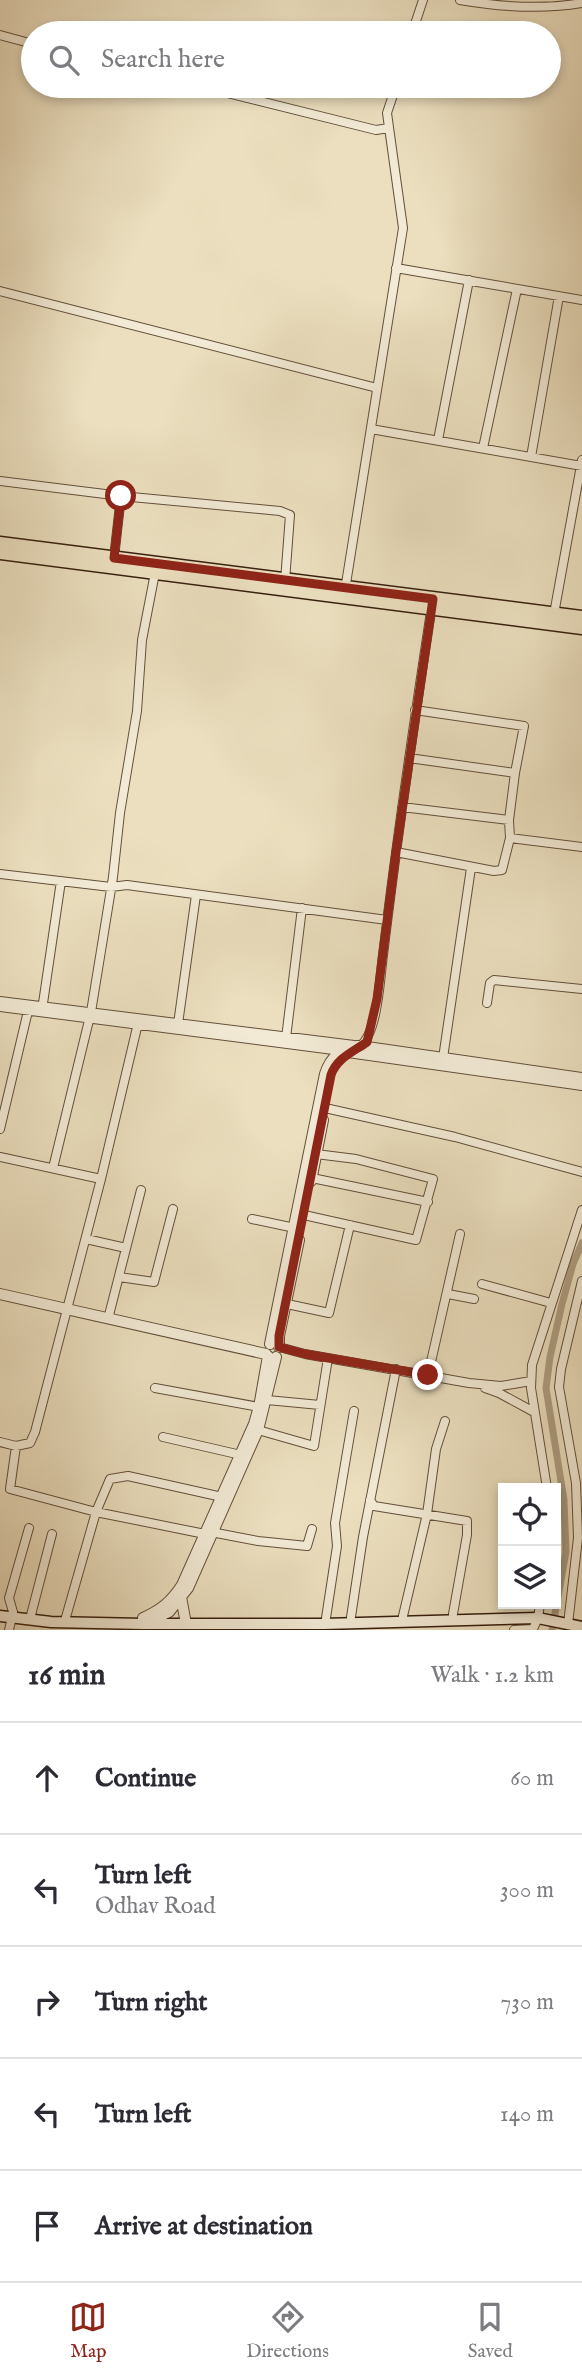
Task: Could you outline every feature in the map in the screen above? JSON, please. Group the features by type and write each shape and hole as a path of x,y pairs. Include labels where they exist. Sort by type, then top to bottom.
{"main road":[{"path":"0,543 285,581 345,593"},
{"path":"0,553 155,573 582,617"},
{"path":"433,603 582,628"},
{"path":"0,1611 51,1622 147,1620"},
{"path":"0,1616 324,1624 541,1613"},
{"path":"188,1621 541,1613 582,1627"},
{"path":"566,1622 582,1620"}],"street":[{"path":"416,21 423,0"},
{"path":"460,0 495,6 558,7 582,3"},
{"path":"0,35 21,41"},
{"path":"247,98 376,130 389,128"},
{"path":"345,593 403,228 387,113 392,98"},
{"path":"396,268 582,300"},
{"path":"438,440 469,281"},
{"path":"483,448 517,289"},
{"path":"0,291 377,388"},
{"path":"531,457 559,296"},
{"path":"371,429 582,464 554,614"},
{"path":"0,481 289,514 285,581"},
{"path":"114,558 121,496"},
{"path":"572,515 582,517"},
{"path":"53,1168 90,1016 137,712 142,640 155,573"},
{"path":"208,1533 258,1430 295,1228 331,1065 361,1041 370,1029 377,999 415,710 433,603"},
{"path":"396,852 494,871 502,870 510,838 509,820 524,726 415,710"},
{"path":"409,758 515,773"},
{"path":"402,807 509,820"},
{"path":"510,838 582,847"},
{"path":"443,1058 471,868"},
{"path":"0,874 111,887 127,885 387,920"},
{"path":"42,1009 61,881"},
{"path":"178,1024 197,895"},
{"path":"286,1038 302,908"},
{"path":"487,1003 490,983 494,980 582,989"},
{"path":"0,1000 90,1016 328,1047 443,1058 582,1078"},
{"path":"0,1007 28,1011 42,1009"},
{"path":"0,1129 28,1011"},
{"path":"138,1022 178,1024 286,1038 328,1047"},
{"path":"0,1441 16,1446 30,1443 35,1432 101,1179 138,1022"},
{"path":"272,1351 279,1336 287,1304 325,1108 331,1065 328,1047"},
{"path":"351,1049 582,1085"},
{"path":"325,1108 455,1137 582,1172"},
{"path":"304,1215 416,1240 433,1179 356,1159 316,1154"},
{"path":"0,1157 101,1179"},
{"path":"312,1178 428,1202"},
{"path":"109,1315 141,1191"},
{"path":"119,1277 155,1282 173,1209"},
{"path":"546,1483 534,1412 532,1365 582,1210"},
{"path":"253,1219 295,1228"},
{"path":"287,1304 329,1313 350,1225"},
{"path":"428,1375 460,1234"},
{"path":"86,1238 126,1248"},
{"path":"566,1622 578,1538 576,1483 559,1387 582,1282"},
{"path":"482,1284 551,1303"},
{"path":"0,1292 272,1351 305,1354 469,1383 501,1386 531,1381"},
{"path":"448,1294 474,1299"},
{"path":"68,1308 272,1351"},
{"path":"258,1430 314,1446 328,1358"},
{"path":"351,1617 370,1500 396,1369"},
{"path":"469,1383 499,1393 534,1412"},
{"path":"155,1388 263,1404 320,1405"},
{"path":"147,1620 169,1612 181,1600 263,1404"},
{"path":"326,1618 337,1546 335,1523 354,1411"},
{"path":"403,1616 427,1514 436,1449 445,1421"},
{"path":"163,1437 241,1455"},
{"path":"16,1446 10,1489 96,1512 258,1541 307,1546 312,1529"},
{"path":"66,1617 96,1512 110,1479 128,1476 222,1497"},
{"path":"370,1500 374,1506 467,1521 453,1614"},
{"path":"9,1630 13,1615 9,1598 29,1528"},
{"path":"32,1615 52,1534"},
{"path":"147,1620 185,1587"},
{"path":"185,1587 188,1621"},
{"path":"181,1600 188,1621"},
{"path":"514,1630 533,1629 541,1613"}],"waterway":[{"path":"552,1630 566,1552 564,1500 546,1388 562,1304 582,1243"}],"route":[{"path":"121,496 114,558 433,599 377,999 367,1042 340,1059 331,1075 279,1336 279,1347 305,1354 428,1375"}]}
